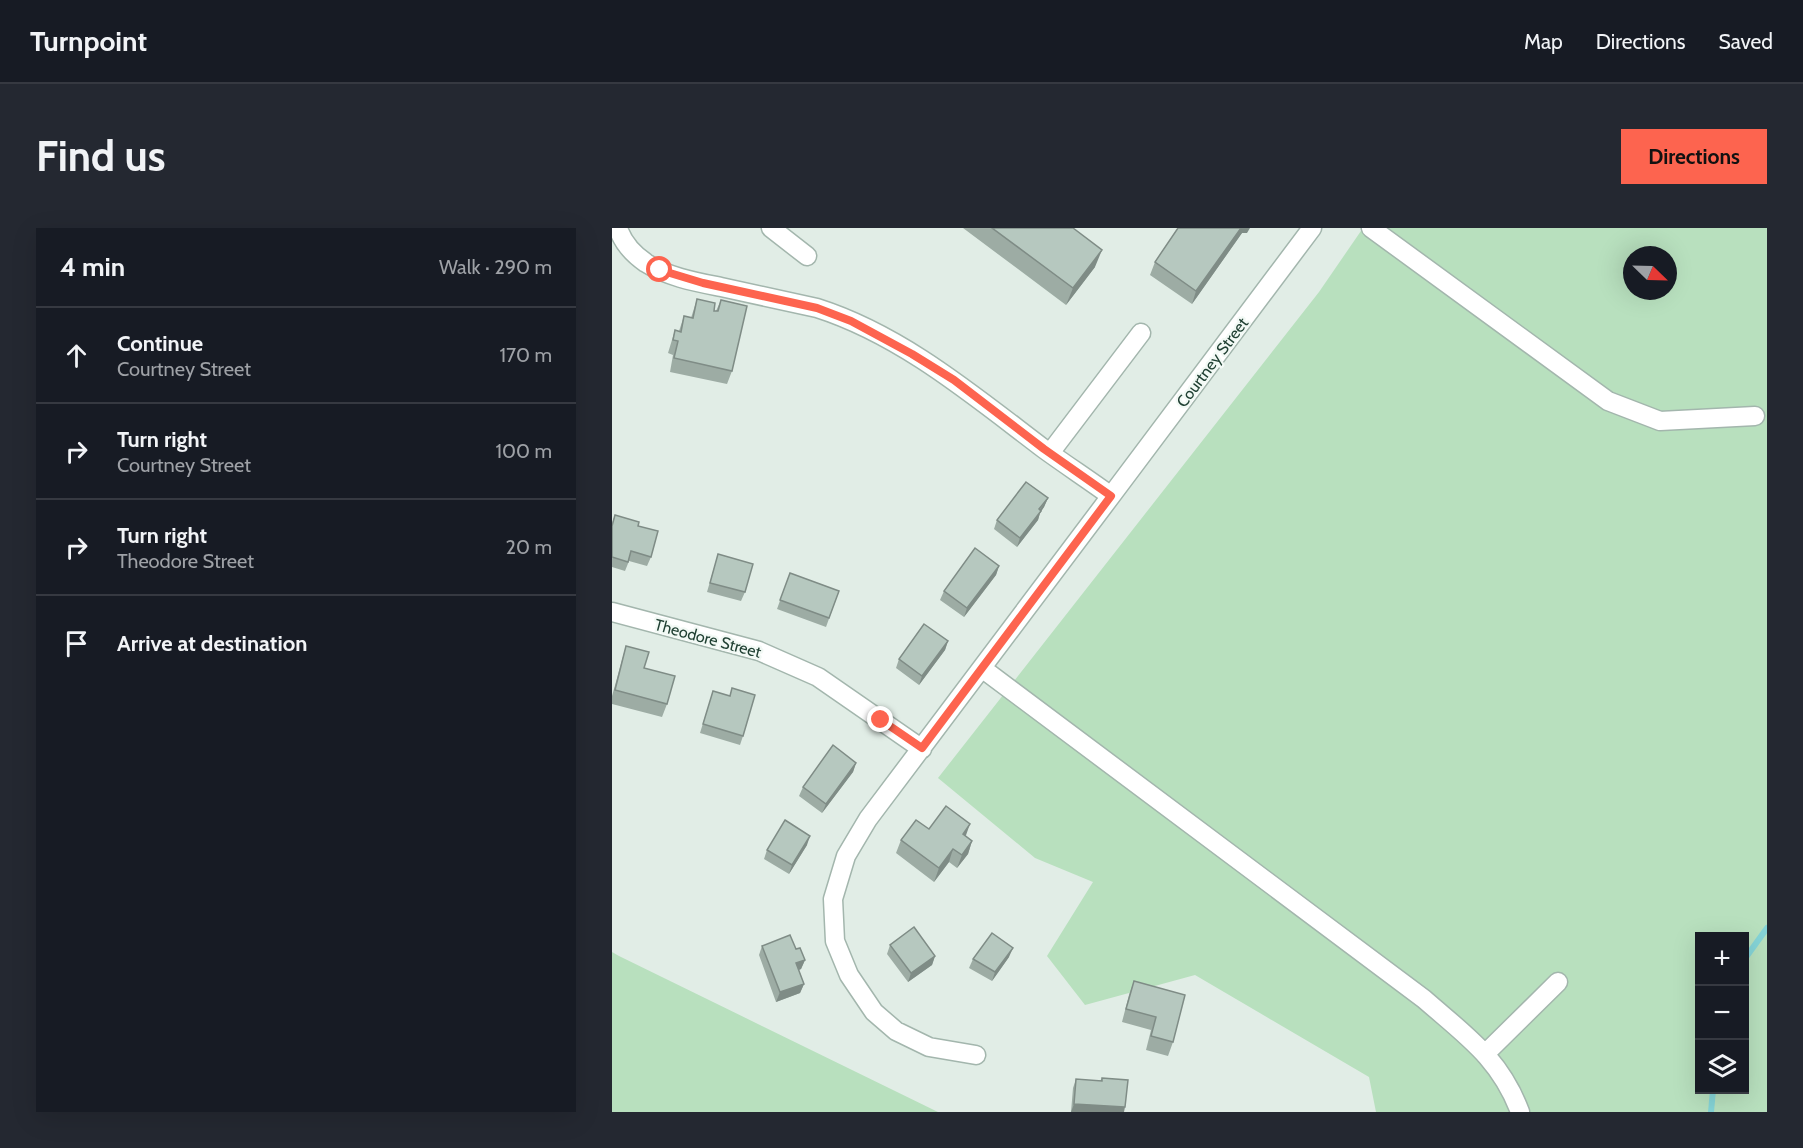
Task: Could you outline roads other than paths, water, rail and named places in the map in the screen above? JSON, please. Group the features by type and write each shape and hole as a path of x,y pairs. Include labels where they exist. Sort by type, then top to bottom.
{"street":[{"path":"618,228 621,239 628,248 647,264 660,270 703,283 817,308 871,331 954,380 1111,496"},
{"path":"771,228 807,256"},
{"name":"Courtney Street","path":"976,1055 929,1047 896,1031 874,1012 849,975 835,941 833,899 846,855 868,819 983,669 1312,228"},
{"path":"1371,228 1608,401 1660,421 1755,416"},
{"path":"1050,453 1141,333"},
{"name":"Theodore Street","path":"612,612 759,651 818,676 922,748"},
{"path":"983,669 1424,999 1486,1053 1512,1089 1520,1112"},
{"path":"1486,1053 1558,982"}],"waterway":[{"path":"1749,953 1767,928"},
{"path":"1711,1112 1713,1094"}]}
